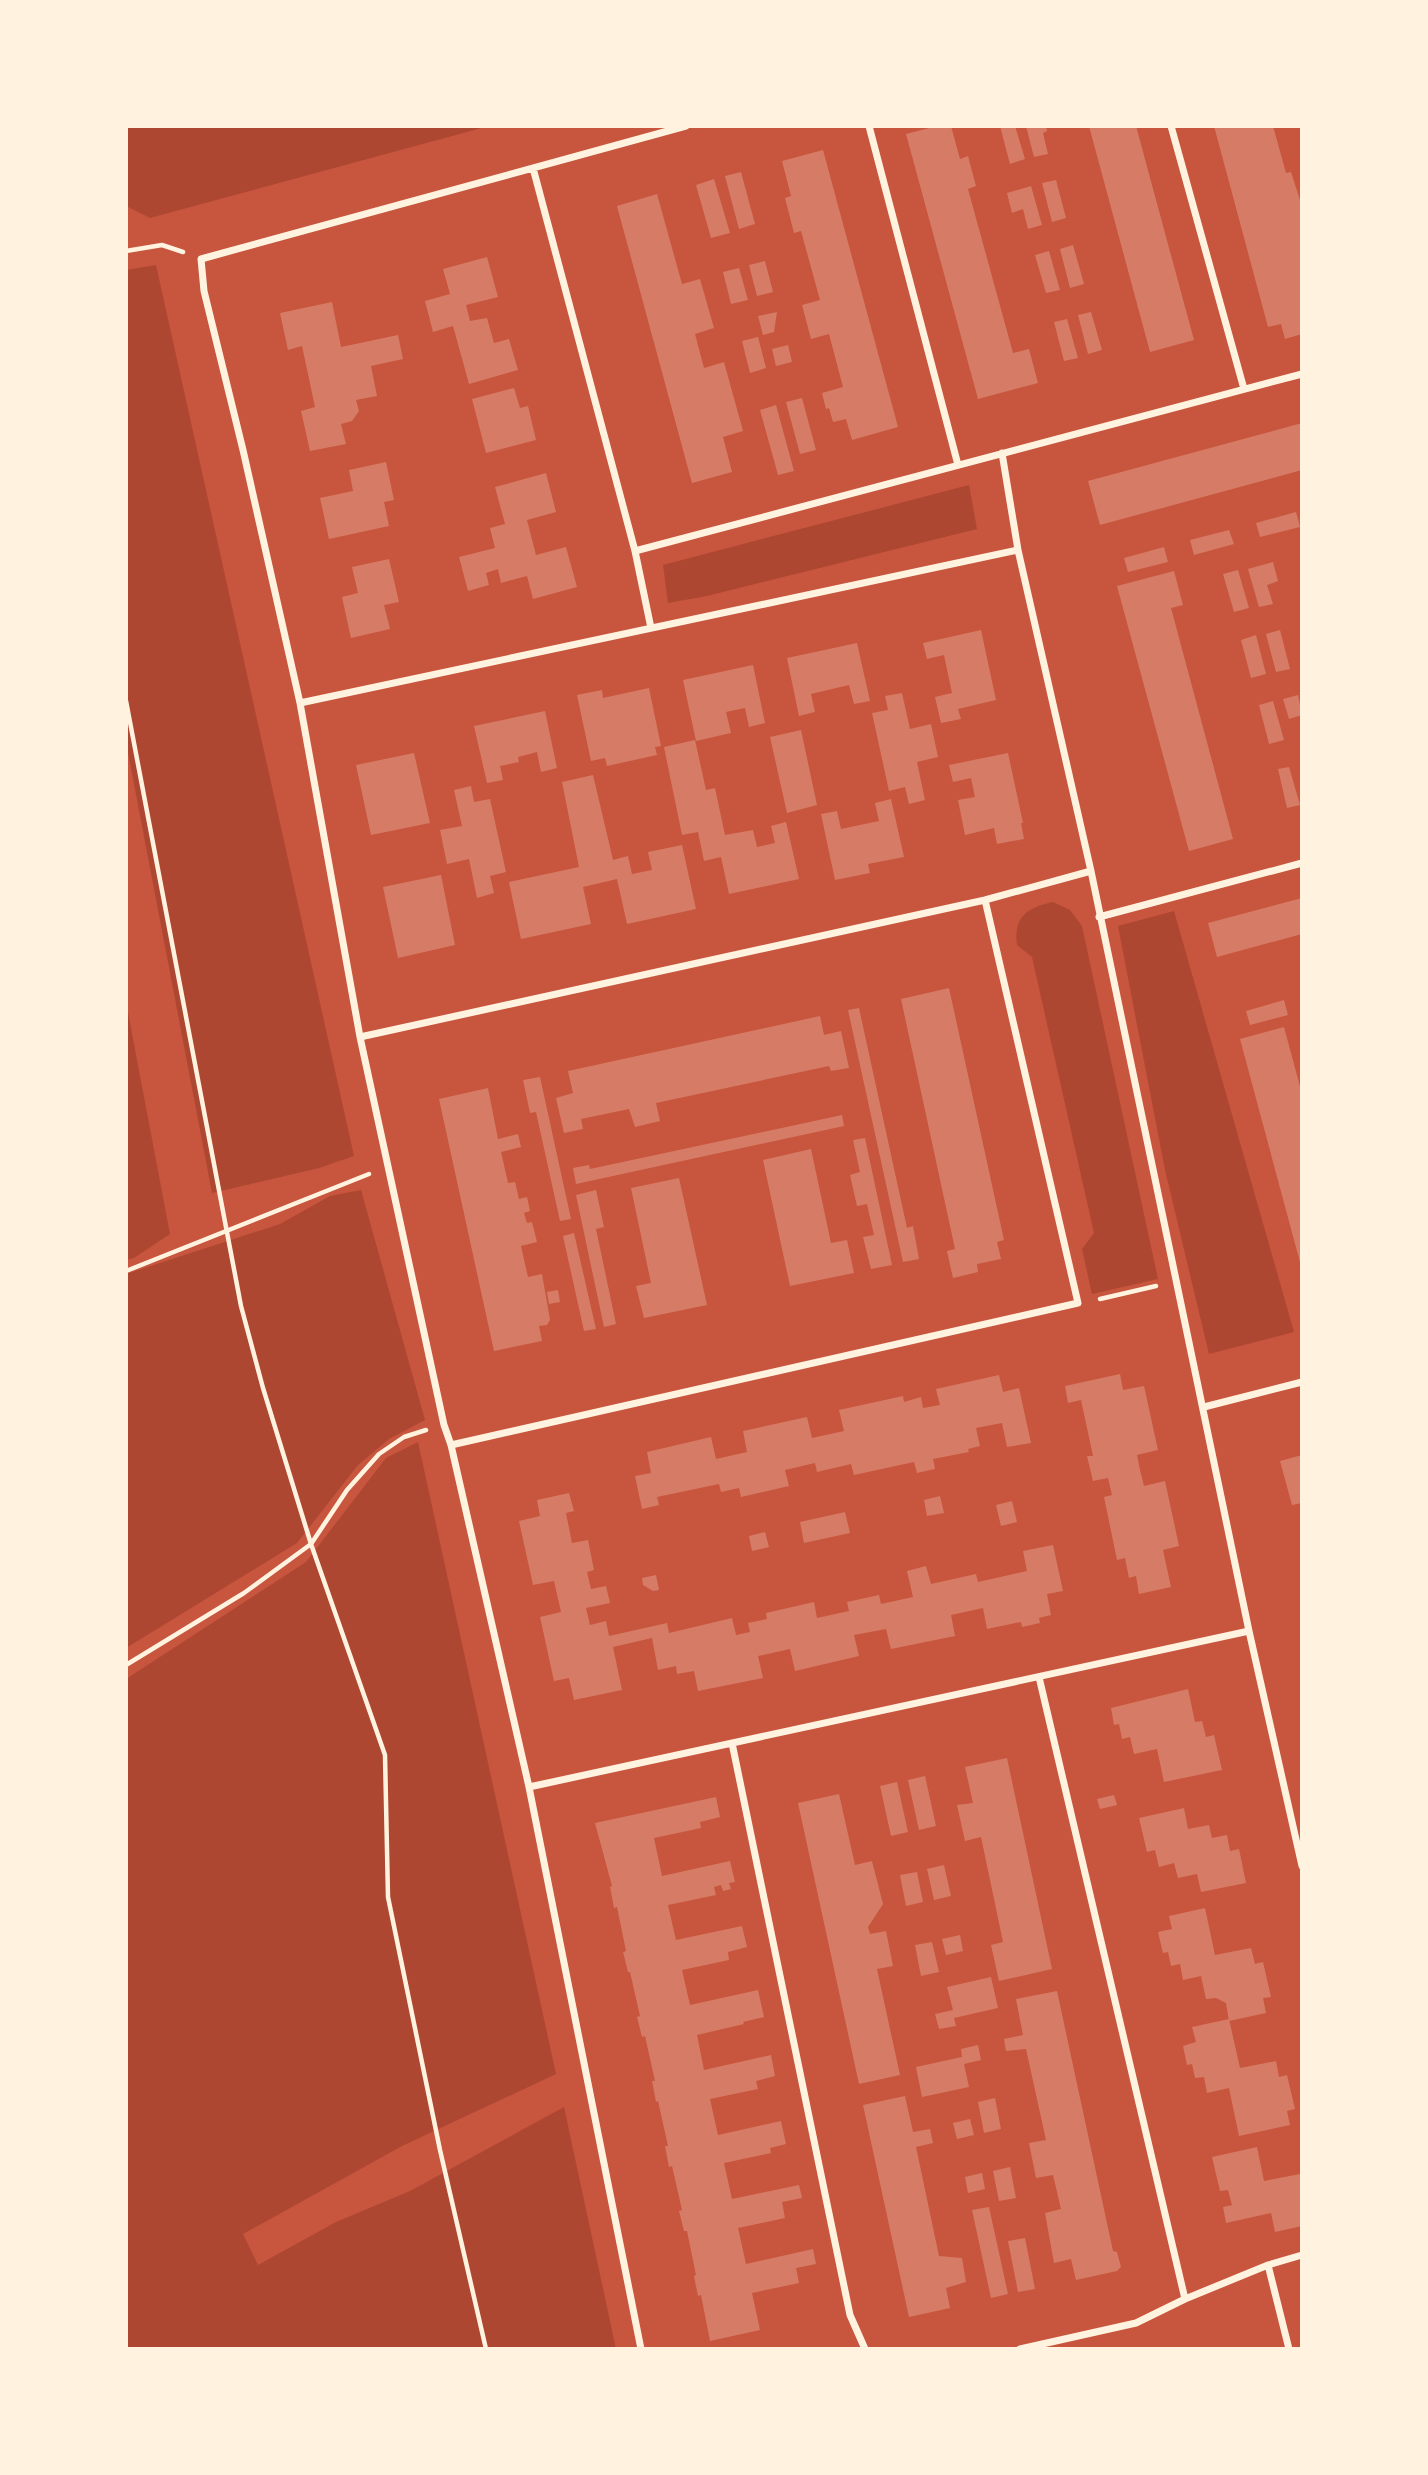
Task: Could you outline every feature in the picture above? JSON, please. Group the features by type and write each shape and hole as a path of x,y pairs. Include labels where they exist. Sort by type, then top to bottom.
{"street":[{"path":"641,2349 529,1787 451,1445 444,1425 360,1037 300,703 204,291 201,259 686,126"},
{"path":"869,126 958,465"},
{"path":"1171,126 1244,389"},
{"path":"533,168 635,551 651,628"},
{"path":"635,551 1302,374"},
{"path":"1002,453 1018,550 1091,871 1249,1631 1302,1866"},
{"path":"300,703 1018,550"},
{"path":"1099,917 1302,863"},
{"path":"360,1037 985,900 1091,871"},
{"path":"451,1445 1078,1303 985,900"},
{"path":"1204,1407 1302,1382"},
{"path":"529,1787 1249,1631"},
{"path":"1039,1677 1185,2299"},
{"path":"732,1743 849,2315 865,2349"},
{"path":"1020,2349 1136,2323 1185,2299 1268,2265 1302,2255"},
{"path":"1268,2265 1289,2349"}],"path":[{"path":"126,251 162,245 201,259"},
{"path":"126,701 247,1329 311,1544 386,1755 388,1897 440,2150 486,2349"},
{"path":"126,1271 388,1166"},
{"path":"1078,1303 1177,1281"},
{"path":"126,1665 244,1592 311,1544 347,1490 379,1454 404,1437 444,1425"}],"shaded area":[{"path":"126,126 489,126 150,218 126,206"},
{"path":"156,265 354,1156 319,1168 212,1193 126,742 126,270"},
{"path":"969,485 977,529 707,596 668,603 663,565"},
{"path":"1053,902 1070,910 1082,926 1158,1279 1092,1294 1082,1249 1094,1233 1032,957 1017,945 1016,935 1024,915 1036,907"},
{"path":"1174,911 1294,1332 1209,1354 1165,1170 1118,926"},
{"path":"126,1002 170,1234 134,1258 126,1260"},
{"path":"361,1190 425,1420 389,1439 358,1465 297,1543 126,1648 126,1274 280,1224 330,1196"},
{"path":"418,1442 556,2074 402,2146 243,2234 258,2265 336,2222 410,2191 564,2107 616,2349 126,2349 126,1679 306,1562 386,1458"}],"building":[{"path":"937,126 951,126 960,159 968,156 976,186 968,189 1013,353 1029,349 1038,383 978,399 906,134"},
{"path":"1000,126 1015,126 1025,159 1010,164"},
{"path":"1026,126 1046,126 1047,131 1043,133 1048,154 1034,157"},
{"path":"1089,126 1136,126 1194,340 1150,352"},
{"path":"1214,126 1273,126 1286,173 1291,172 1302,206 1302,334 1285,339 1281,324 1268,327"},
{"path":"823,150 898,427 852,440 846,419 833,422 829,408 826,409 822,393 843,387 829,334 811,339 802,305 820,300 801,231 794,233 785,198 791,196 782,161"},
{"path":"741,172 755,224 739,229 725,176"},
{"path":"714,179 730,233 711,238 696,185"},
{"path":"1056,180 1066,218 1052,222 1042,183"},
{"path":"1031,186 1042,225 1028,229 1023,209 1012,213 1007,193"},
{"path":"657,194 682,284 700,279 714,328 695,334 704,368 724,362 743,431 723,437 732,472 692,483 617,206"},
{"path":"1073,245 1084,284 1070,288 1060,249"},
{"path":"1049,251 1060,290 1046,293 1035,255"},
{"path":"487,257 498,297 466,305 470,321 487,318 494,343 509,339 518,370 469,384 453,326 433,332 425,301 450,294 443,269"},
{"path":"765,261 773,292 757,296 749,265"},
{"path":"739,268 748,300 731,304 723,272"},
{"path":"332,302 341,347 398,335 403,359 371,366 377,396 356,400 359,411 352,421 341,424 346,444 310,451 301,411 315,407 302,346 288,350 280,313"},
{"path":"777,312 774,332 763,335 758,316"},
{"path":"1091,312 1102,350 1088,354 1078,315"},
{"path":"1067,319 1078,358 1064,361 1054,322"},
{"path":"758,337 766,368 750,373 742,341"},
{"path":"788,345 792,362 776,366 772,349"},
{"path":"514,388 520,408 528,406 536,440 486,453 472,399"},
{"path":"802,398 816,450 800,454 786,402"},
{"path":"776,405 794,471 778,475 760,410"},
{"path":"1302,423 1302,470 1100,525 1088,481"},
{"path":"386,462 394,500 384,502 389,526 329,539 320,498 353,491 349,470"},
{"path":"546,473 556,512 527,520 536,555 566,547 577,587 533,599 527,576 501,583 498,569 486,573 489,585 468,591 459,557 495,548 490,528 505,524 495,487"},
{"path":"1296,512 1300,527 1260,537 1256,523"},
{"path":"1229,530 1234,544 1194,555 1190,540"},
{"path":"1164,547 1168,562 1128,572 1124,558"},
{"path":"389,559 399,602 384,605 390,629 351,638 342,597 358,593 352,567"},
{"path":"1273,562 1278,581 1267,585 1273,604 1259,607 1248,569"},
{"path":"1238,570 1249,608 1234,612 1223,574"},
{"path":"1174,571 1183,605 1171,608 1233,839 1189,851 1117,586"},
{"path":"981,630 996,700 958,709 961,719 941,723 935,697 952,693 944,655 927,659 923,643"},
{"path":"1280,630 1290,669 1276,672 1266,634"},
{"path":"1256,635 1266,674 1251,678 1241,640"},
{"path":"857,643 870,701 854,704 849,685 811,694 815,712 799,716 787,658"},
{"path":"753,665 765,723 749,727 745,708 726,712 731,733 696,741 683,680"},
{"path":"649,688 661,746 655,747 657,755 607,766 605,758 591,761 577,695 602,690 603,698"},
{"path":"902,693 910,729 931,724 938,757 917,762 925,800 909,804 905,787 889,791 872,713 888,710 885,696"},
{"path":"1298,695 1302,715 1289,719 1283,699"},
{"path":"1273,701 1284,740 1269,744 1259,705"},
{"path":"545,711 557,768 541,772 537,752 518,757 519,762 500,766 503,780 487,783 474,726"},
{"path":"801,730 817,805 787,813 770,737"},
{"path":"695,740 706,790 715,788 725,835 753,830 757,847 775,843 771,826 786,822 799,879 729,894 721,857 704,861 698,832 682,835 664,747"},
{"path":"414,753 430,823 371,835 356,765"},
{"path":"1008,753 1024,839 997,844 994,828 965,835 958,800 975,797 971,778 953,782 949,765"},
{"path":"1289,767 1300,805 1287,808 1278,769"},
{"path":"593,775 613,860 628,856 632,874 652,870 648,852 682,845 696,909 627,924 617,879 583,887 591,924 521,939 509,882 579,867 562,782"},
{"path":"471,786 474,802 490,799 506,872 490,876 494,893 477,898 469,859 447,864 440,830 462,826 454,790"},
{"path":"891,799 904,857 868,864 870,873 835,880 821,814 837,811 841,829 879,821 875,803"},
{"path":"441,875 455,945 398,958 383,887"},
{"path":"1302,898 1302,934 1217,957 1208,923"},
{"path":"949,988 1004,1240 997,1242 1001,1259 977,1264 978,1272 953,1278 947,1251 955,1249 901,999"},
{"path":"1284,1000 1288,1015 1250,1025 1246,1011"},
{"path":"859,1008 907,1228 913,1226 919,1259 903,1262 848,1010"},
{"path":"820,1016 824,1035 841,1031 849,1068 831,1071 829,1066 656,1103 660,1121 635,1127 629,1109 581,1119 583,1129 564,1133 556,1098 573,1093 568,1071"},
{"path":"1284,1027 1302,1094 1301,1266 1240,1039"},
{"path":"540,1077 571,1219 560,1221 536,1112 530,1113 523,1080"},
{"path":"488,1088 498,1139 518,1134 521,1147 501,1152 508,1183 515,1182 519,1199 527,1197 530,1211 524,1213 527,1223 532,1222 537,1242 521,1246 528,1277 542,1274 550,1320 547,1325 539,1326 542,1341 494,1351 439,1099"},
{"path":"842,1115 844,1126 576,1184 573,1168 589,1165 590,1169"},
{"path":"865,1138 892,1265 871,1269 863,1237 874,1235 867,1204 857,1206 850,1175 860,1172 853,1140"},
{"path":"811,1149 831,1243 847,1240 854,1273 790,1286 763,1160"},
{"path":"679,1178 707,1305 644,1318 636,1286 651,1283 631,1188"},
{"path":"596,1190 604,1227 596,1229 616,1324 604,1327 576,1195"},
{"path":"574,1233 596,1329 584,1331 563,1236"},
{"path":"558,1290 560,1302 549,1304 547,1292"},
{"path":"1120,1374 1123,1390 1144,1386 1158,1450 1137,1455 1140,1470 1144,1486 1165,1481 1179,1546 1163,1550 1171,1587 1139,1594 1136,1576 1129,1578 1125,1558 1117,1560 1104,1497 1112,1495 1108,1478 1093,1481 1087,1456 1093,1456 1081,1400 1068,1403 1065,1386"},
{"path":"999,1375 1003,1392 1019,1388 1031,1443 1007,1447 1002,1423 976,1428 980,1446 968,1449 969,1452 933,1459 935,1469 917,1473 914,1462 854,1475 851,1464 817,1472 815,1463 785,1470 789,1486 741,1497 739,1488 721,1492 719,1484 657,1497 659,1505 642,1509 635,1476 651,1473 647,1452 711,1437 716,1459 747,1452 743,1431 807,1417 812,1438 844,1431 839,1410 903,1396 904,1402 921,1397 923,1408 940,1405 936,1389"},
{"path":"1302,1455 1302,1503 1292,1505 1280,1461"},
{"path":"569,1493 574,1511 566,1513 572,1543 588,1540 594,1570 587,1572 591,1589 606,1586 610,1603 586,1608 590,1625 606,1621 609,1636 667,1623 669,1633 732,1618 736,1635 750,1632 748,1623 767,1619 766,1613 814,1602 817,1618 849,1611 847,1602 879,1595 881,1604 913,1597 907,1571 926,1566 931,1584 976,1574 978,1582 1027,1571 1023,1551 1053,1545 1063,1591 1047,1594 1051,1615 1039,1618 1040,1623 1022,1627 1021,1622 987,1629 983,1608 951,1615 955,1636 891,1649 886,1629 854,1635 859,1656 795,1671 790,1649 758,1656 763,1678 698,1691 694,1671 677,1674 676,1666 658,1670 652,1638 613,1647 622,1690 574,1700 569,1678 554,1681 540,1617 561,1612 554,1581 533,1585 519,1521 540,1516 537,1500"},
{"path":"940,1496 944,1513 927,1516 924,1500"},
{"path":"1012,1501 1017,1522 1001,1526 996,1505"},
{"path":"845,1512 850,1533 804,1543 800,1522"},
{"path":"765,1532 769,1547 752,1551 749,1536"},
{"path":"656,1575 659,1590 653,1591 643,1585 642,1578"},
{"path":"1188,1689 1195,1722 1202,1721 1206,1737 1214,1735 1222,1770 1164,1782 1157,1749 1134,1754 1130,1737 1122,1739 1119,1724 1114,1725 1111,1708"},
{"path":"1007,1758 1052,1969 999,1981 991,1945 1003,1942 981,1837 965,1841 957,1805 973,1803 965,1767"},
{"path":"925,1776 936,1826 919,1830 908,1780"},
{"path":"897,1782 908,1832 891,1836 880,1786"},
{"path":"839,1794 855,1865 872,1861 883,1904 868,1927 870,1934 886,1931 893,1966 877,1969 900,2075 859,2084 798,1803"},
{"path":"1114,1795 1117,1805 1100,1809 1097,1799"},
{"path":"716,1797 720,1817 700,1822 701,1828 654,1838 662,1876 730,1861 735,1882 729,1883 731,1889 723,1891 721,1885 714,1887 716,1895 668,1905 676,1940 742,1926 747,1947 728,1952 729,1960 682,1970 690,2005 758,1990 764,2017 697,2035 704,2070 771,2055 775,2076 756,2081 758,2089 710,2099 718,2135 781,2121 786,2144 770,2148 771,2153 724,2163 732,2199 799,2185 802,2198 782,2202 785,2218 738,2228 746,2264 813,2249 816,2264 796,2268 799,2283 752,2293 760,2330 710,2341 701,2295 698,2296 687,2231 684,2231 679,2211 682,2210 672,2166 669,2167 665,2146 668,2146 652,2081 655,2081 645,2036 642,2037 637,2017 640,2016 623,1952 626,1951 617,1907 614,1908 612,1886 595,1823"},
{"path":"1184,1808 1188,1829 1209,1825 1212,1838 1227,1835 1230,1851 1239,1849 1246,1883 1201,1892 1197,1874 1178,1878 1174,1863 1159,1867 1155,1850 1147,1852 1139,1818"},
{"path":"944,1865 951,1896 934,1900 927,1869"},
{"path":"917,1872 923,1902 906,1906 900,1875"},
{"path":"1205,1908 1215,1955 1251,1948 1255,1964 1263,1962 1271,1997 1263,1998 1266,2013 1229,2021 1226,2003 1216,1998 1206,1999 1201,1976 1183,1980 1180,1964 1171,1966 1168,1952 1163,1953 1158,1932 1172,1929 1169,1916"},
{"path":"960,1935 963,1951 946,1955 942,1939"},
{"path":"932,1942 939,1972 921,1976 915,1945"},
{"path":"991,1977 998,2008 954,2018 956,2026 939,2029 935,2014 953,2010 947,1987"},
{"path":"1057,1991 1113,2251 1117,2252 1121,2267 1117,2271 1076,2280 1071,2259 1054,2263 1045,2213 1061,2209 1053,2175 1036,2178 1029,2143 1046,2140 1026,2049 1006,2051 1004,2039 1023,2035 1016,1999"},
{"path":"1229,2019 1240,2068 1276,2061 1279,2077 1287,2075 1295,2109 1287,2111 1290,2125 1239,2136 1229,2088 1207,2093 1204,2077 1195,2078 1192,2064 1187,2065 1183,2046 1196,2042 1192,2027"},
{"path":"978,2045 981,2060 964,2064 969,2087 922,2097 916,2067 962,2057 961,2049"},
{"path":"905,2096 913,2132 930,2129 933,2143 916,2147 939,2256 962,2258 966,2282 946,2288 950,2308 909,2317 863,2105"},
{"path":"995,2098 1001,2129 984,2133 978,2102"},
{"path":"970,2119 974,2135 957,2139 953,2123"},
{"path":"1257,2147 1264,2181 1300,2174 1302,2226 1275,2232 1271,2213 1226,2223 1223,2207 1232,2205 1228,2190 1220,2191 1212,2157"},
{"path":"1010,2167 1016,2198 999,2201 993,2171"},
{"path":"982,2173 985,2189 968,2193 965,2177"},
{"path":"989,2207 1008,2294 991,2298 972,2210"},
{"path":"1025,2238 1035,2289 1018,2292 1008,2241"}]}
